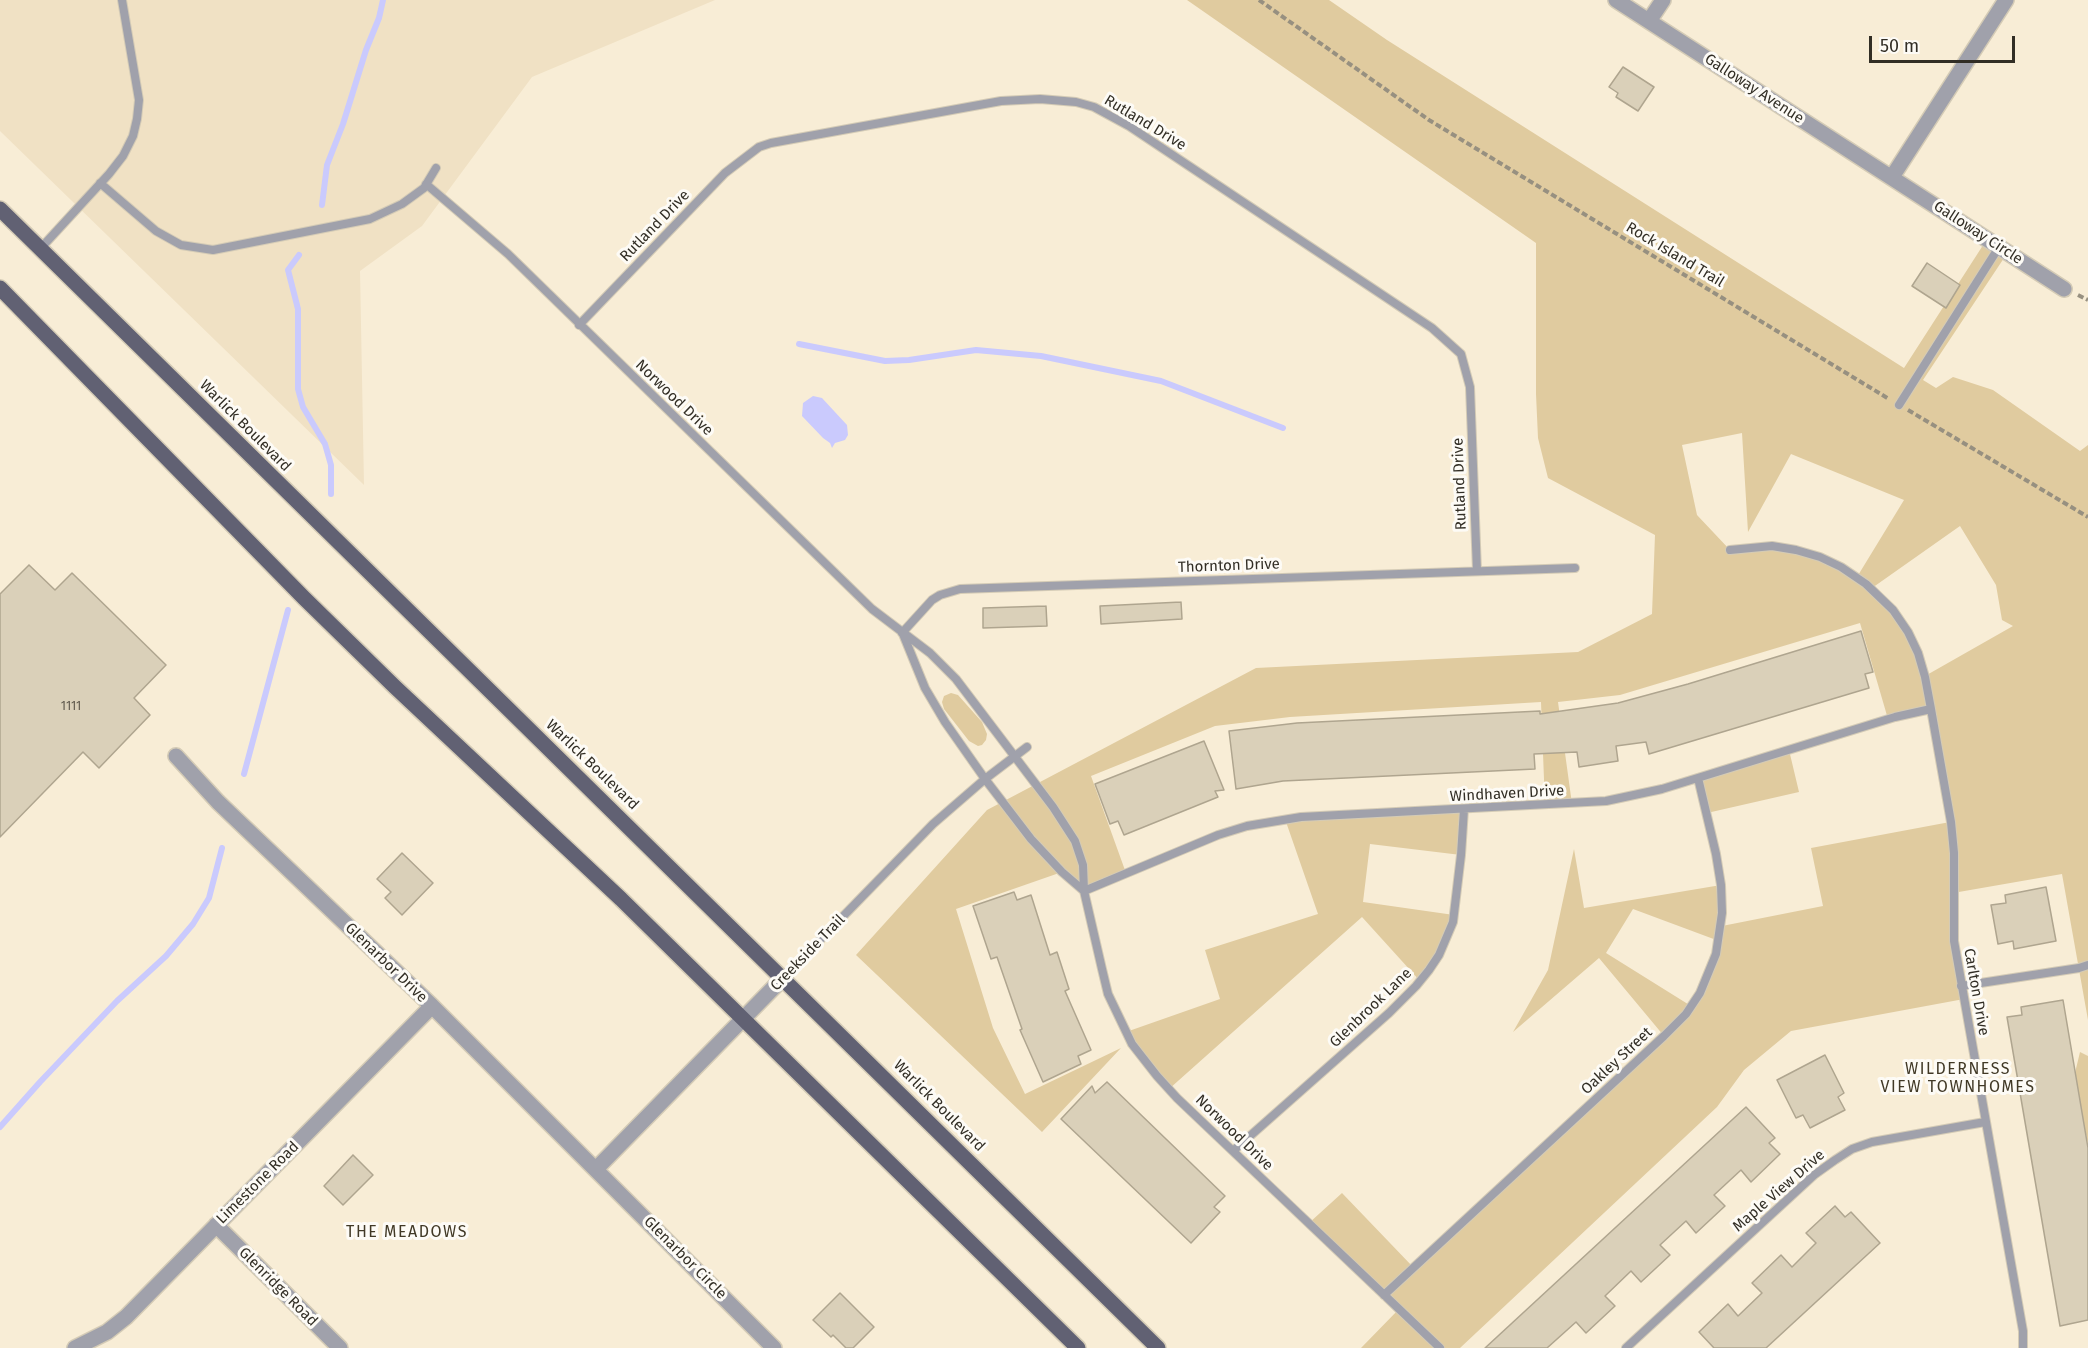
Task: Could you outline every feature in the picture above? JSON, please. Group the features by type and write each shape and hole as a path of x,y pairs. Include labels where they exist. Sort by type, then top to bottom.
{"main road":[{"name":"Warlick Boulevard","path":"0,209 1158,1348"},
{"path":"0,288 304,598 745,1019 1078,1348"}],"street":[{"name":"Galloway Avenue","path":"1616,0 1892,177"},
{"path":"1649,21 1663,0"},
{"path":"1892,177 2006,0"},
{"name":"Galloway Circle","path":"1892,177 2064,289"},
{"name":"Glenarbor Drive","path":"176,756 218,802 432,1006 597,1169"},
{"name":"Creekside Trail","path":"597,1169 783,978"},
{"name":"Limestone Road","path":"75,1348 107,1332 126,1317 432,1006"},
{"name":"Glenarbor Circle","path":"597,1169 774,1348"},
{"name":"Glenridge Road","path":"216,1225 340,1348"}],"lane":[{"path":"40,249 123,156 133,136 139,100 122,0"},
{"name":"Rutland Drive","path":"579,325 725,173 759,147 1001,101 1040,99 1076,102 1094,107 1129,126 1432,328 1461,354 1470,387 1478,572"},
{"path":"100,183 156,231 181,245 213,250 370,219 402,204 426,184 436,168"},
{"name":"Norwood Drive","path":"426,184 508,254 872,609 930,653 957,679 1053,807 1075,841 1083,865 1084,891 1108,994 1128,1037 1156,1076 1440,1348"},
{"path":"1899,405 1999,247"},
{"name":"Carlton Drive","path":"1730,550 1772,546 1820,557 1841,567 1861,580 1893,610 1908,632 1923,669 1954,853 1954,940 2023,1330 2023,1348"},
{"name":"Thornton Drive","path":"902,633 932,600 960,589 1575,568"},
{"name":"Norwood Drive","path":"902,633 930,696 945,722 985,779 1030,839 1084,891"},
{"name":"Windhaven Drive","path":"1084,891 1218,835 1247,826 1301,817 1606,801 1653,791 1888,719 1931,709"},
{"name":"Creekside Trail","path":"783,978 933,824 985,779 1028,747"},
{"name":"Oakley Street","path":"1384,1295 1664,1036 1686,1014 1700,993 1716,954 1722,913 1718,864 1698,778"},
{"name":"Glenbrook Lane","path":"1233,1151 1389,1013 1429,970 1439,955 1453,922 1464,809"},
{"path":"1961,986 2088,965"},
{"name":"Maple View Drive","path":"1626,1348 1814,1175 1852,1149 1872,1142 1986,1122"}],"path":[{"name":"Rock Island Trail","path":"1259,0 1429,120 2088,517"}],"shaded area":[{"path":"0,0 715,0 532,77 422,226 360,271 364,485 0,131"},
{"path":"1187,0 1329,0 1387,40 1904,368 1987,239 2008,252 1923,380 1936,388 1953,377 1993,390 2080,451 2088,445 2088,1020 2062,874 1953,893 1953,912 1964,999 1791,1031 1744,1070 1717,1107 1460,1348 1361,1348 1399,1309 1309,1223 1342,1193 1413,1267 1664,1036 1599,958 1513,1032 1548,970 1574,849 1584,908 1721,885 1722,926 1823,906 1811,848 1950,822 1931,709 1888,719 1860,623 1620,695 1558,702 1572,804 1545,805 1541,702 1290,717 1215,726 1091,776 1126,873 1084,891 1062,872 956,909 993,1028 1025,1094 1121,1048 1042,1132 856,955 987,810 1256,668 1578,652 1652,614 1655,535 1548,478 1538,438 1536,243","holes":["1742,433 1748,532 1791,454 1904,500 1857,577 1796,550 1750,547 1730,550 1697,515 1682,445","1960,526 1996,585 2002,620 2013,626 1925,676 1893,610 1872,588","1633,909 1719,941 1691,1006 1606,953"]},
{"path":"951,693 958,695 982,722 987,734 982,745 978,746 969,741 944,709 942,702 944,696"},
{"path":"1789,750 1799,792 1707,813 1698,778"},
{"path":"1464,809 1461,855 1370,844 1363,902 1454,915 1446,940 1420,981 1362,917 1169,1089 1126,1032 1220,999 1205,950 1318,914 1285,819"},
{"path":"2080,1052 2088,1056 2088,1144 2074,1077"}],"water":[{"path":"813,396 822,398 847,425 848,435 845,440 835,443 832,448 830,443 802,416 803,403"}],"building":[{"path":"1623,67 1654,87 1638,111 1616,97 1618,93 1609,87"},
{"path":"1927,263 1960,285 1946,308 1912,286"},
{"path":"29,565 55,590 72,573 166,665 134,698 150,715 99,768 83,752 0,837 0,594"},
{"path":"1181,602 1182,619 1101,624 1100,606"},
{"path":"1046,606 1047,626 983,628 983,608"},
{"path":"1861,631 1873,672 1865,674 1869,688 1649,754 1646,742 1616,746 1618,761 1579,767 1577,752 1534,754 1535,769 1283,781 1236,789 1229,731 1297,723 1540,711 1540,714 1618,703"},
{"path":"1204,741 1224,790 1215,791 1218,797 1124,835 1118,821 1110,824 1095,784"},
{"path":"402,853 433,883 402,915 385,898 391,892 377,879"},
{"path":"2046,887 2056,941 2014,949 2013,941 1998,944 1991,905 2006,903 2005,895"},
{"path":"1014,892 1017,900 1031,895 1050,955 1057,952 1069,989 1065,991 1091,1050 1078,1056 1081,1064 1043,1082 1020,1030 1022,1029 997,957 991,959 973,906"},
{"path":"2063,1000 2088,1148 2088,1320 2060,1326 2007,1017 2022,1015 2021,1007"},
{"path":"1825,1055 1844,1093 1838,1097 1845,1110 1810,1128 1803,1115 1796,1118 1777,1080"},
{"path":"1107,1082 1225,1196 1214,1207 1220,1212 1191,1243 1061,1119 1092,1086 1095,1093"},
{"path":"1746,1107 1775,1138 1769,1143 1780,1154 1751,1182 1741,1170 1714,1195 1725,1206 1696,1233 1686,1221 1660,1245 1670,1255 1641,1282 1631,1271 1605,1296 1615,1306 1586,1333 1576,1322 1547,1348 1485,1348"},
{"path":"353,1155 373,1175 343,1205 324,1186"},
{"path":"1835,1206 1845,1217 1851,1212 1880,1243 1766,1348 1714,1348 1699,1332 1728,1304 1738,1316 1762,1293 1752,1283 1781,1255 1792,1267 1816,1243 1806,1233"},
{"path":"840,1293 874,1327 853,1348 846,1348 813,1320"}],"waterway":[{"path":"322,205 327,165 379,18 383,0"},
{"path":"299,255 288,270 298,309 298,389 303,407 325,444 331,465 331,494"},
{"path":"799,344 885,361 909,360 976,350 1041,356 1161,381 1283,428"},
{"path":"244,774 288,610"},
{"path":"0,1127 117,1001 166,956 193,924 209,898 222,848"}],"district":[{"name":"WILDERNESS VIEW TOWNHOMES","path":"1958,1079"},
{"name":"THE MEADOWS","path":"407,1233"}]}
